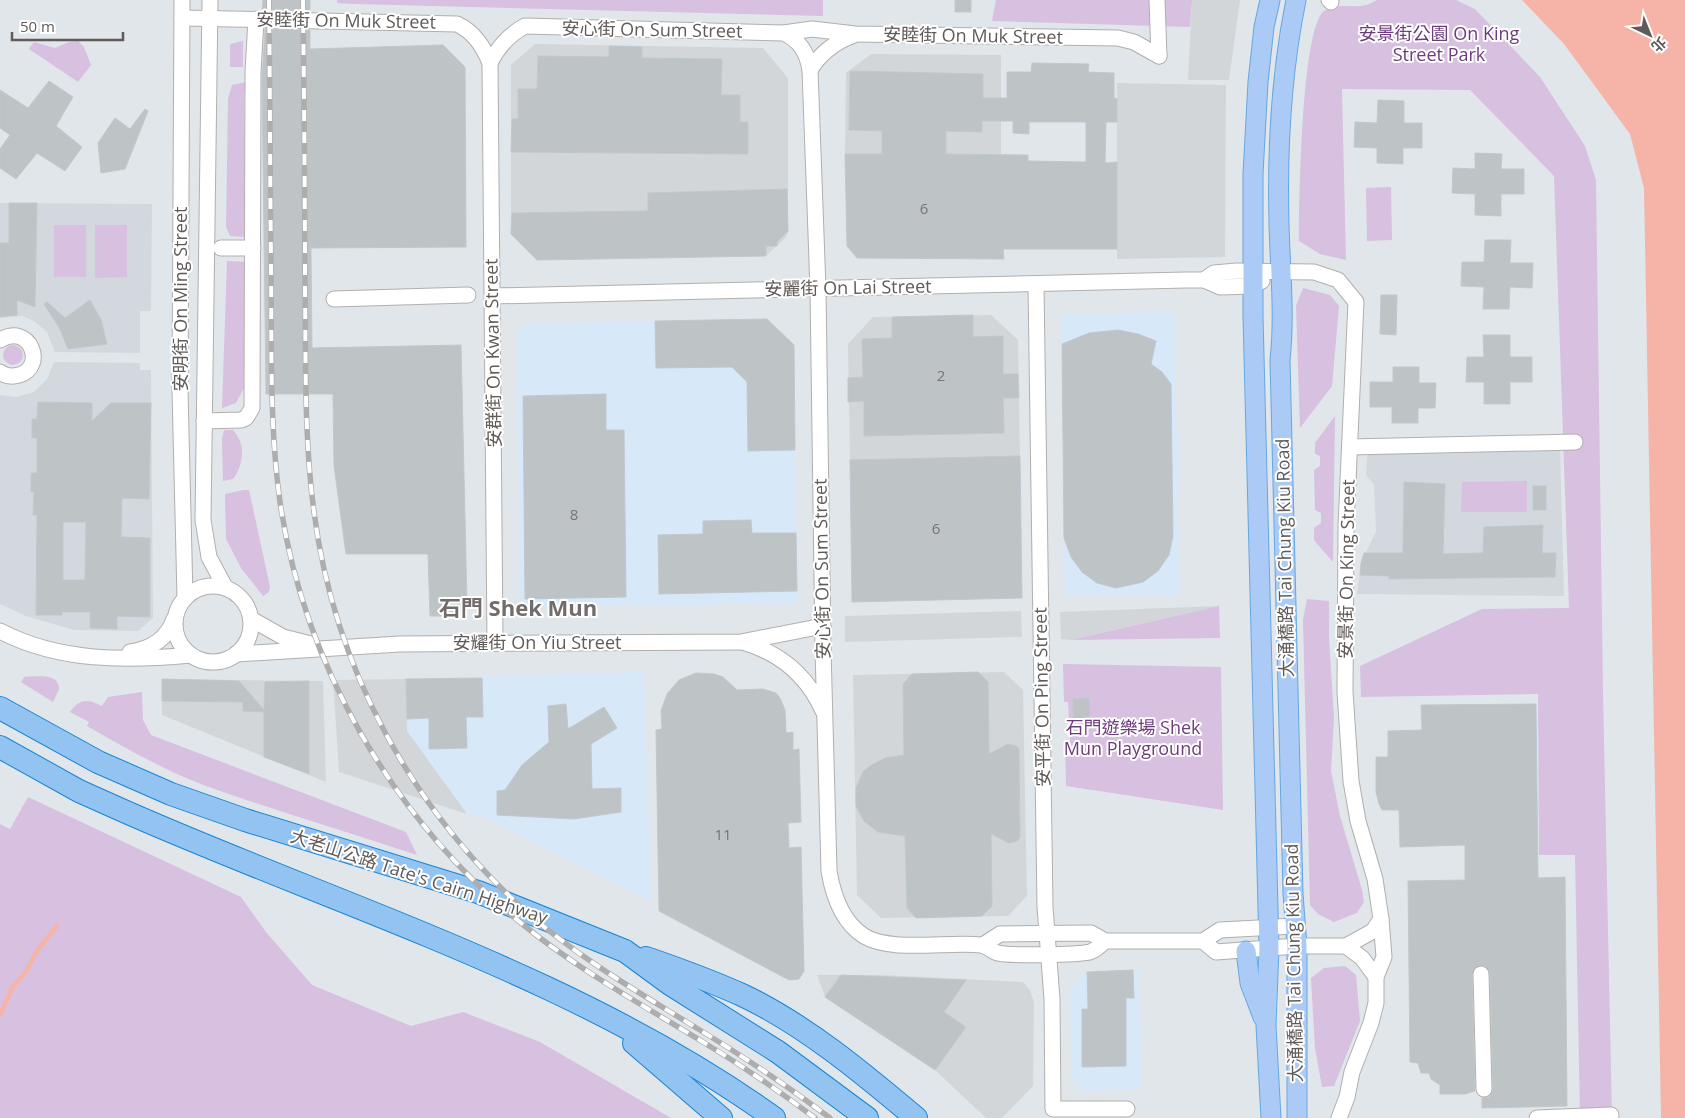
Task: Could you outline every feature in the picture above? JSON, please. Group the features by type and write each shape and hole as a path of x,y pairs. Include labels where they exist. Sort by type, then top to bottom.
{"highway":[{"name":"大老山公路 Tate's Cairn Highway","path":"0,708 98,762 171,794 245,820 488,896 625,951 670,984 778,1052 867,1118"},
{"path":"0,748 80,791 126,812 495,965 582,1005 664,1048 727,1086 774,1118"},
{"path":"625,951 743,996 791,1024 833,1053 886,1092 916,1118"},
{"path":"582,1005 662,1065 720,1118"}],"main road":[{"name":"大涌橋路 Tai Chung Kiu Road","path":"1270,0 1264,28 1258,82 1253,174 1253,278 1269,948 1266,1026 1271,1118"},
{"name":"大涌橋路 Tai Chung Kiu Road","path":"1296,0 1282,85 1278,140 1284,326 1280,360 1284,578 1296,946 1297,1118"},
{"path":"1246,951 1250,983 1266,1026"}],"street":[{"name":"安明街 On Ming Street","path":"182,0 180,390 185,597"},
{"name":"安明街 On Ming Street","path":"210,0 204,536 209,557 225,587 236,593 244,602 251,620"},
{"name":"安睦街 On Muk Street","path":"784,33 812,29 855,34 1118,38 1134,42 1159,56 1157,0"},
{"name":"安睦街 On Muk Street","path":"182,18 457,24 475,37 484,49 490,63"},
{"path":"204,421 241,420 246,418 252,408 252,248 256,20"},
{"name":"安心街 On Sum Street","path":"490,63 498,48 515,32 525,26 784,33 799,43 805,52 810,70 818,289 824,715 829,871 834,896 846,918 864,936 886,944 984,945 998,953 1047,954 1092,951 1106,941"},
{"path":"810,70 817,58 829,47 855,34"},
{"name":"安群街 On Kwan Street","path":"490,63 495,643"},
{"path":"221,248 252,248"},
{"name":"安麗街 On Lai Street","path":"493,296 1204,280 1214,273 1253,278 1281,270"},
{"name":"安景街 On King Street","path":"1281,270 1314,272 1338,280 1356,302 1345,656 1351,781 1358,822 1375,879 1382,919 1384,957 1376,977 1376,1003 1339,1118"},
{"name":"安平街 On Ping Street","path":"1036,285 1046,933 1052,999 1053,1109 1127,1109"},
{"path":"334,299 468,296"},
{"path":"0,340 6,337 19,336 29,344 33,356 28,369 23,374 10,376 0,372"},
{"path":"1350,447 1575,442"},
{"path":"68,653 100,654 143,650 165,636 185,597 203,586 225,587"},
{"path":"175,615 176,634 184,650 191,656"},
{"path":"0,632 23,641 68,653 104,659 191,656 214,662 225,660 236,654 248,638 251,620"},
{"name":"安耀街 On Yiu Street","path":"251,620 283,637 334,648"},
{"name":"安耀街 On Yiu Street","path":"236,654 400,644 741,642 823,626"},
{"name":"安耀街 On Yiu Street","path":"741,642 772,653 786,662 809,686 824,715"},
{"path":"1269,948 1346,946 1373,931 1382,919"},
{"name":"安心街 On Sum Street","path":"984,945 1000,934 1092,933 1106,941 1203,941 1220,930 1295,926"},
{"name":"安心街 On Sum Street","path":"1203,941 1216,952 1269,948"},
{"path":"1346,946 1362,958 1376,977"},
{"path":"1481,974 1484,1089"},
{"path":"1538,1118 1611,1115"}],"shaded area":[{"path":"1192,0 1240,0 1229,80 1188,80"},
{"path":"1522,0 1685,0 1685,1118 1661,1118 1644,188 1630,134 1564,44"},
{"path":"535,44 763,48 788,78 788,233 785,238 766,256 537,260 511,234 511,65"},
{"path":"871,54 1001,55 1001,154 845,154 846,73"},
{"path":"1117,83 1226,85 1225,257 1117,259"},
{"path":"0,203 152,204 151,311 140,311 140,353 55,352 47,332 34,321 22,316 0,318"},
{"path":"1175,312 1179,595 1065,595 1061,314"},
{"path":"991,315 1018,340 1020,456 850,460 848,344 873,317"},
{"path":"767,319 794,345 797,603 529,607 520,599 517,332 525,324"},
{"path":"54,362 140,363 140,370 151,370 153,618 138,631 74,630 26,616 0,604 0,395 16,397 34,392 47,379"},
{"path":"1368,448 1560,448 1564,596 1357,594 1361,563 1376,531 1374,485 1366,475"},
{"path":"1219,606 1071,640 1061,639 1060,612"},
{"path":"1021,611 1022,637 845,642 845,616"},
{"path":"644,672 651,901 483,816 467,814 407,731 406,679"},
{"path":"1004,672 1023,690 1027,896 1008,916 881,918 857,895 853,675"},
{"path":"162,679 323,681 326,782 162,715"},
{"path":"406,679 407,731 467,814 339,772 333,680"},
{"path":"1139,970 1142,1089 1088,1091 1077,1089 1072,1079 1070,990 1086,972"},
{"path":"817,975 881,975 1023,982 1030,990 1034,1003 1033,1086 1002,1118 986,1118 935,1070 825,997"}],"green space":[{"path":"337,0 823,0 823,16 356,4 337,3"},
{"path":"996,0 1192,0 1190,27 992,21"},
{"name":"安景街公園 On King Street Park","path":"1377,0 1456,0 1475,9 1540,77 1585,146 1596,180 1603,693 1612,1118 1580,1118 1575,855 1539,855 1538,694 1361,697 1360,666 1482,609 1569,608 1554,176 1470,90 1342,89 1346,260 1320,254 1299,241 1303,120 1310,49 1316,24 1324,11 1331,8 1338,6 1363,6"},
{"path":"78,41 84,47 91,65 78,82 29,49 34,42 55,48 69,42"},
{"path":"243,41 243,67 230,67 230,44"},
{"path":"246,82 244,94 245,237 230,236 226,227 228,99 232,85"},
{"path":"1391,187 1392,240 1367,241 1366,188"},
{"path":"54,225 86,225 86,277 54,277"},
{"path":"95,225 127,225 127,277 95,278"},
{"path":"227,261 247,262 246,384 236,403 222,408"},
{"path":"1303,288 1330,295 1339,306 1332,386 1300,428 1296,306"},
{"path":"9,345 17,345 23,351 23,359 17,365 9,365 3,359 3,351"},
{"path":"1335,416 1333,562 1314,540 1314,528 1321,523 1321,513 1315,510 1314,470 1320,466 1320,456 1315,454 1315,443"},
{"path":"224,430 233,430 240,441 242,454 237,473 233,479 223,481 222,439"},
{"path":"1527,481 1527,512 1461,512 1462,482"},
{"path":"249,490 270,587 269,592 263,596 241,568 226,539 225,494"},
{"path":"1307,599 1329,601 1329,639 1334,718 1331,771 1340,816 1364,902 1357,913 1334,922 1318,914 1310,905 1303,620"},
{"path":"1219,606 1220,638 1071,640"},
{"name":"石門遊樂場 Shek Mun Playground","path":"1063,664 1221,667 1223,810 1066,786 1065,741 1070,741 1068,702 1064,702"},
{"path":"40,676 55,680 59,689 53,702 21,682 24,677"},
{"path":"142,692 143,720 151,735 406,832 417,855 190,780 160,766 87,726 89,722 70,712 81,702 88,701 102,706 108,697"},
{"path":"28,797 241,897 266,932 312,985 411,1026 463,1012 540,1042 671,1118 0,1118 0,824 10,829"},
{"path":"1345,966 1356,975 1360,1021 1334,1086 1322,1087 1315,1048 1311,978 1324,968"}],"building":[{"path":"263,0 310,0 310,11 262,10"},
{"path":"955,0 971,0 971,12 955,12"},
{"path":"265,29 310,30 310,49 443,45 465,67 466,247 311,248 312,348 461,345 467,604 455,616 430,616 428,554 346,554 334,466 333,394 266,394 262,80"},
{"path":"609,46 642,47 642,58 722,59 721,95 740,95 740,122 748,122 748,154 511,152 512,119 518,119 518,89 537,89 538,56 609,57"},
{"path":"1032,63 1089,64 1088,72 1114,73 1114,98 1117,99 1117,122 1106,122 1105,163 1117,162 1117,249 1003,249 1004,259 857,258 847,246 845,154 882,154 882,131 849,130 850,71 983,74 983,98 1007,98 1007,72 1031,72","holes":["982,121 1013,121 1013,133 1029,134 1029,122 1086,122 1086,162 1028,161 1028,155 946,154 946,131 982,132"]},
{"path":"49,81 73,97 56,126 82,147 65,171 37,153 16,179 0,168 0,149 10,135 0,128 0,90 28,108"},
{"path":"1378,100 1404,101 1404,123 1422,123 1422,148 1403,148 1403,164 1377,163 1377,148 1354,147 1355,122 1377,123"},
{"path":"145,109 148,111 125,169 101,173 98,143 115,118 130,129"},
{"path":"1475,153 1502,154 1501,169 1524,169 1524,194 1501,194 1501,216 1475,215 1475,194 1452,193 1453,168 1475,169"},
{"path":"787,189 788,231 777,242 777,246 766,246 766,256 537,260 511,234 512,213 648,211 648,193"},
{"path":"9,203 37,203 35,307 17,300 17,315 0,317 0,243 9,243"},
{"path":"1485,240 1511,240 1510,263 1533,263 1532,288 1510,287 1509,309 1483,309 1484,287 1461,286 1462,262 1484,262"},
{"path":"1381,295 1397,295 1396,335 1380,334"},
{"path":"90,300 101,320 107,344 68,349 60,329 44,304 47,302 65,318"},
{"path":"973,315 973,337 1003,336 1003,374 1018,374 1019,398 1003,398 1004,433 864,436 864,401 848,402 848,378 863,377 862,339 892,338 892,317"},
{"path":"767,319 794,345 795,450 748,451 747,382 732,367 656,368 655,321"},
{"path":"1118,330 1138,334 1156,341 1151,364 1162,372 1171,384 1173,536 1169,555 1158,571 1143,582 1116,588 1097,583 1082,572 1071,557 1064,538 1062,344 1089,333"},
{"path":"1483,335 1510,335 1510,357 1532,357 1532,382 1510,382 1510,404 1484,404 1484,382 1466,382 1467,357 1484,357"},
{"path":"1393,367 1419,367 1419,383 1436,383 1435,408 1418,408 1418,423 1392,423 1392,407 1370,407 1370,382 1393,382"},
{"path":"606,394 606,430 624,430 626,597 525,599 523,396"},
{"path":"38,402 92,403 92,421 111,403 151,403 149,499 122,498 121,537 150,538 150,617 117,616 117,629 90,628 90,612 62,612 62,615 36,615 37,515 33,515 34,492 31,492 31,473 37,473 37,438 32,438 32,419 37,419","holes":["63,522 86,522 85,580 63,580"]},
{"path":"1020,456 1022,598 852,602 850,460"},
{"path":"1404,482 1445,484 1443,554 1483,553 1484,527 1543,525 1542,553 1556,553 1555,577 1389,579 1389,576 1360,575 1364,553 1403,553"},
{"path":"1533,486 1546,486 1546,510 1533,510"},
{"path":"751,520 752,533 796,533 797,591 659,594 658,535 703,534 703,521"},
{"path":"978,672 988,682 989,754 1008,744 1019,749 1020,837 1017,841 1009,843 991,834 992,906 982,916 916,918 907,908 905,836 878,832 864,821 856,806 856,788 863,772 870,766 885,758 904,755 903,684 912,674"},
{"path":"696,673 714,674 723,677 737,690 763,689 776,693 785,710 786,733 793,732 793,750 799,749 801,822 788,823 789,848 801,847 804,971 799,979 789,980 659,911 656,730 662,729 661,711 667,694 679,680"},
{"path":"482,678 483,717 466,717 467,748 429,749 429,718 407,719 406,679"},
{"path":"162,679 239,681 264,710 265,682 309,681 309,774 264,757 264,712 243,711 243,702 162,701"},
{"path":"1089,698 1090,724 1074,725 1073,699"},
{"path":"566,704 568,729 604,707 617,728 591,744 592,789 621,788 621,812 574,819 497,815 497,791 505,790 522,765 549,742 548,706"},
{"path":"1536,704 1538,878 1565,877 1567,1106 1482,1108 1482,1098 1489,1097 1493,1089 1490,974 1486,966 1477,966 1472,974 1475,1091 1465,1094 1440,1094 1440,1085 1431,1079 1429,1073 1421,1073 1418,1063 1410,1062 1408,881 1465,880 1465,845 1400,847 1399,810 1382,810 1379,804 1376,792 1376,757 1388,757 1388,731 1422,730 1421,705"},
{"path":"1133,970 1134,998 1126,998 1126,1066 1082,1067 1082,1009 1088,1009 1087,972"},
{"path":"841,975 966,980 944,1012 966,1027 935,1070 825,997"}],"waterway":[{"path":"0,1015 12,988 27,970 36,952 57,926"}],"railway":[{"path":"269,0 272,384 276,473 292,563 310,622 333,679 362,735 395,787 433,836 475,882 521,923 564,956 731,1060 815,1118"},
{"path":"303,0 306,374 311,485 324,570 340,626 360,680 385,732 415,782 449,830 487,874 529,914 587,959 744,1058 830,1118"}],"district":[{"name":"石門 Shek Mun","path":"518,608"}]}
